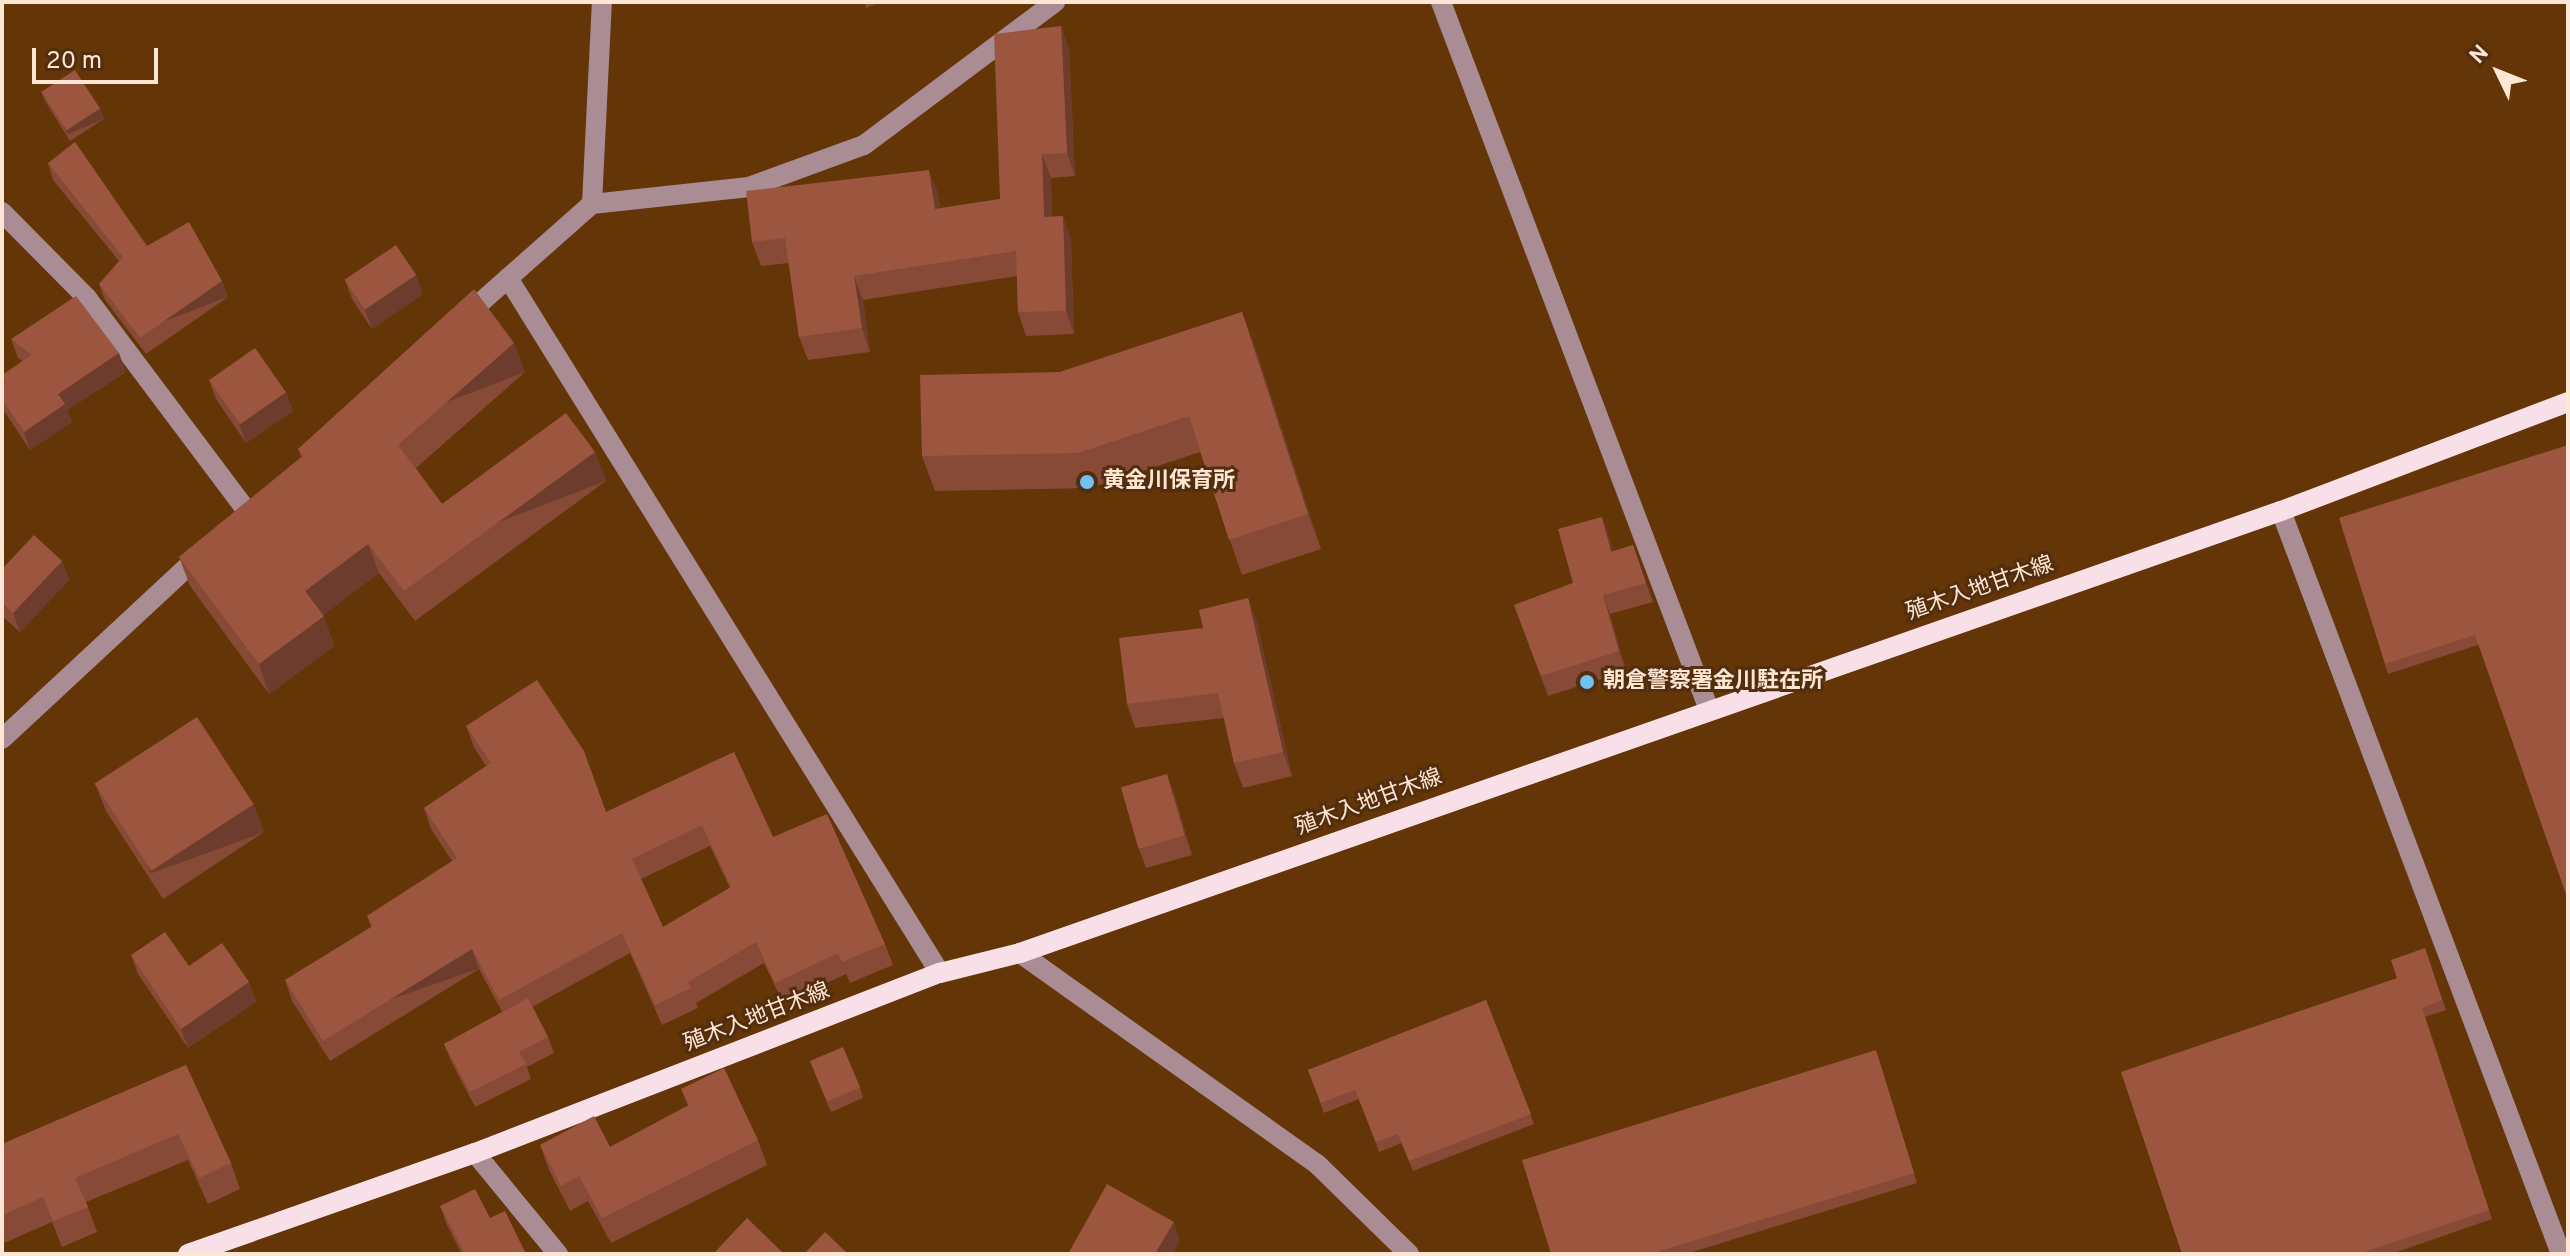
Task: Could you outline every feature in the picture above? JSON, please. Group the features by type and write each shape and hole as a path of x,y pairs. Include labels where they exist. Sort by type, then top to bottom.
{"main road":[{"name":"殖木入地甘木線","path":"188,1254 475,1153 940,973 1020,953 1708,707 2281,511 2568,402"}],"street":[{"path":"592,204 602,2"},
{"path":"449,331 592,204 749,187 864,145 1055,2"},
{"path":"1441,2 1708,707"},
{"path":"2,212 87,298 242,517 2,739"},
{"path":"508,278 940,973"},
{"path":"2281,511 2561,1254"},
{"path":"1020,953 1317,1164 1409,1254"},
{"path":"475,1153 558,1254"}],"building":[{"path":"1061,26 1067,153 1042,154 1044,217 1063,216 1066,311 1018,312 1016,251 854,276 862,328 799,337 785,238 752,242 746,191 929,170 935,209 1000,199 994,34"},
{"path":"75,70 100,109 67,130 41,92"},
{"path":"75,142 147,246 189,222 222,281 140,338 99,284 123,257 48,163"},
{"path":"396,245 416,275 365,310 345,280"},
{"path":"474,289 514,343 398,445 442,504 566,413 595,452 404,591 368,544 305,591 324,616 259,664 179,557 303,456 298,449"},
{"path":"76,296 119,353 58,394 65,404 24,432 2,399 2,385 6,382 2,375 32,355 11,339"},
{"path":"1242,312 1308,514 1229,540 1189,416 1078,453 922,456 920,375 1060,372"},
{"path":"255,348 286,392 240,424 209,380"},
{"path":"2568,445 2568,900 2475,635 2385,664 2339,518"},
{"path":"1602,517 1611,552 1633,545 1646,583 1603,595 1619,651 1541,676 1514,605 1573,583 1558,529"},
{"path":"34,535 62,561 13,613 2,603 2,569"},
{"path":"1248,598 1283,752 1234,763 1218,693 1127,704 1119,638 1203,628 1199,610"},
{"path":"537,680 584,751 606,812 734,752 773,837 827,814 885,944 842,962 838,953 775,983 756,942 688,982 691,988 655,1005 622,933 499,1000 472,949 323,1041 285,980 373,926 367,916 457,858 424,808 491,763 466,726","holes":["702,825 731,887 663,927 632,859"]},
{"path":"197,717 254,804 151,871 95,783"},
{"path":"1167,774 1185,836 1139,849 1121,787"},
{"path":"165,932 189,966 222,943 249,982 181,1029 131,955"},
{"path":"2425,948 2442,1000 2422,1008 2489,1210 2358,1254 2182,1254 2121,1072 2397,978 2391,960"},
{"path":"528,998 548,1037 519,1052 526,1064 470,1092 444,1044"},
{"path":"1486,1000 1531,1114 1409,1161 1398,1134 1376,1142 1355,1090 1321,1103 1308,1070"},
{"path":"843,1047 860,1088 827,1102 810,1061"},
{"path":"1876,1050 1914,1173 1650,1254 1551,1254 1522,1160"},
{"path":"186,1065 231,1163 199,1178 178,1134 75,1178 88,1207 53,1221 43,1197 2,1215 2,1144"},
{"path":"724,1068 758,1140 602,1218 579,1176 561,1186 540,1145 594,1116 610,1147 689,1105 681,1089"},
{"path":"1107,1184 1174,1222 1155,1254 1068,1254"},
{"path":"475,1189 490,1218 505,1211 526,1254 465,1254 440,1206"},
{"path":"747,1218 784,1254 713,1254"},
{"path":"825,1232 848,1254 804,1254"}],"place":[{"name":"黄金川保育所","path":"1087,482"},
{"name":"朝倉警察署金川駐在所","path":"1587,682"}]}
